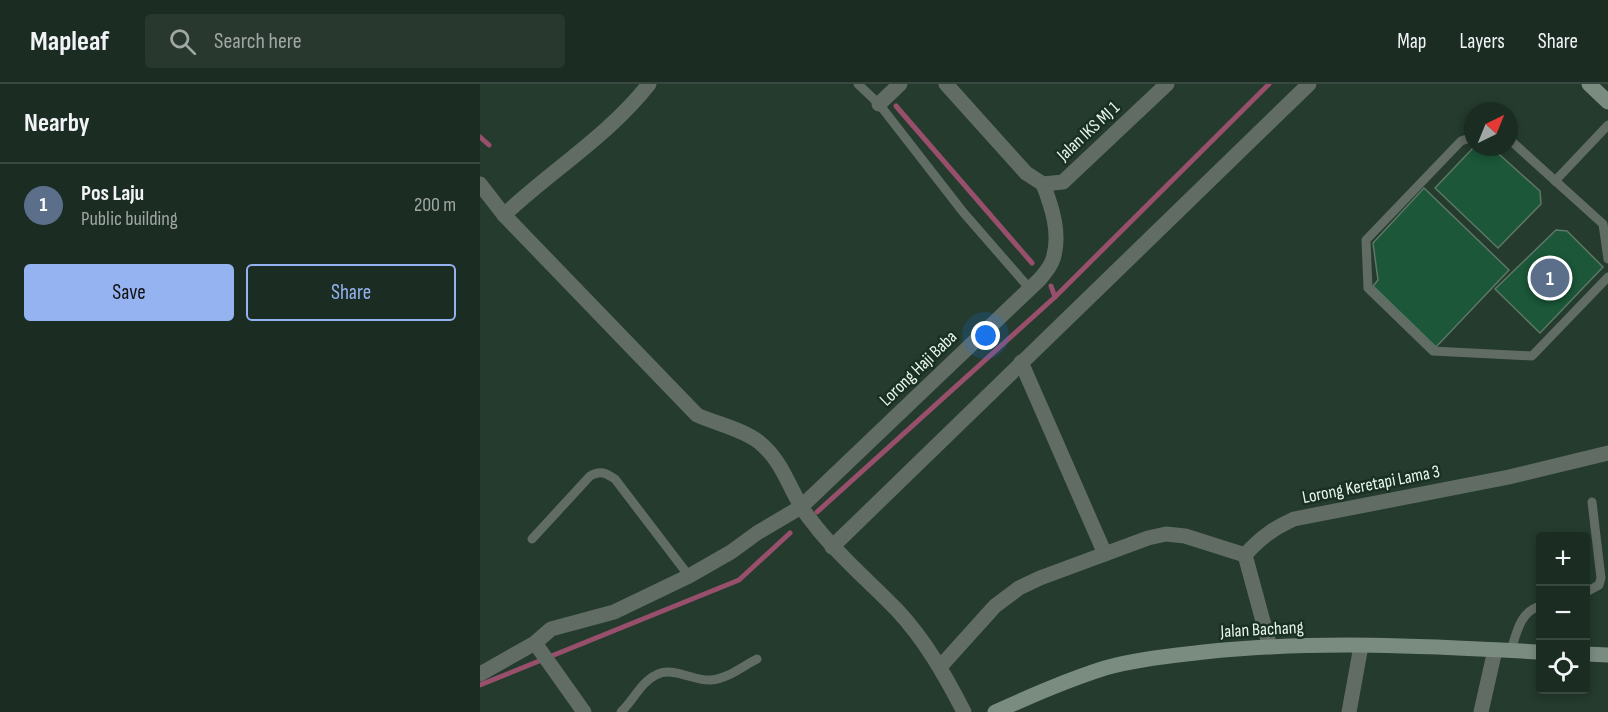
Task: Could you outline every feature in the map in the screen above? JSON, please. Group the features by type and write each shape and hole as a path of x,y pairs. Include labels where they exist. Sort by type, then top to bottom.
{"street":[{"path":"504,215 540,183 568,163 633,105 649,84"},
{"path":"879,104 900,84"},
{"path":"946,84 1026,173 1043,184"},
{"name":"Jalan IKS MJ 1","path":"1043,184 1063,182 1167,84"},
{"path":"832,547 1309,84"},
{"path":"1589,84 1608,102"},
{"path":"480,184 504,215 697,415 741,431 759,442 773,456 788,478 801,507 832,547 898,611 940,667 964,712"},
{"name":"Lorong Haji Baba","path":"480,674 537,646 551,629 614,612 689,576 745,544 757,533 801,507 852,460 922,389 1040,279 1053,260 1055,249 1054,213 1043,184"},
{"path":"1021,362 1106,554"},
{"name":"Lorong Keretapi Lama 3","path":"1245,555 1260,538 1274,527 1294,519 1509,477 1608,453"},
{"path":"940,667 995,606 1019,588 1106,554 1166,534 1185,536 1245,555 1270,647"},
{"path":"1349,712 1361,645"},
{"name":"Jalan Bachang","path":"995,712 1056,686 1107,668 1183,654 1270,647 1361,645 1536,652"},
{"path":"537,646 584,712"},
{"path":"1481,712 1495,650"},
{"path":"1590,654 1608,655"}],"lane":[{"path":"858,84 879,104 963,212 1030,289"},
{"path":"1555,181 1608,124"},
{"path":"1464,140 1366,240 1368,288 1433,351 1532,356 1608,277"},
{"path":"1518,147 1603,224 1608,259"},
{"path":"532,539 590,476 597,472 606,473 615,479 689,576"},
{"path":"1590,590 1599,585 1601,578 1592,502"},
{"path":"1511,650 1518,626 1524,616 1536,607"},
{"path":"621,712 632,702 645,683 657,674 670,672 700,680 712,680 724,677 757,659"}],"building":[{"path":"1465,156 1501,156 1540,191 1541,204 1498,248 1435,188"},
{"path":"1424,188 1509,270 1436,347 1373,286 1378,280 1373,243"},
{"path":"1556,230 1567,231 1603,267 1540,333 1495,289"}],"waterway":[{"path":"817,512 1055,297 1269,84"},
{"path":"896,106 1032,263"},
{"path":"480,137 489,145"},
{"path":"1051,286 1055,297"},
{"path":"480,685 739,580 790,533"}],"place":[{"name":"Pos Laju","path":"1550,278"}]}
